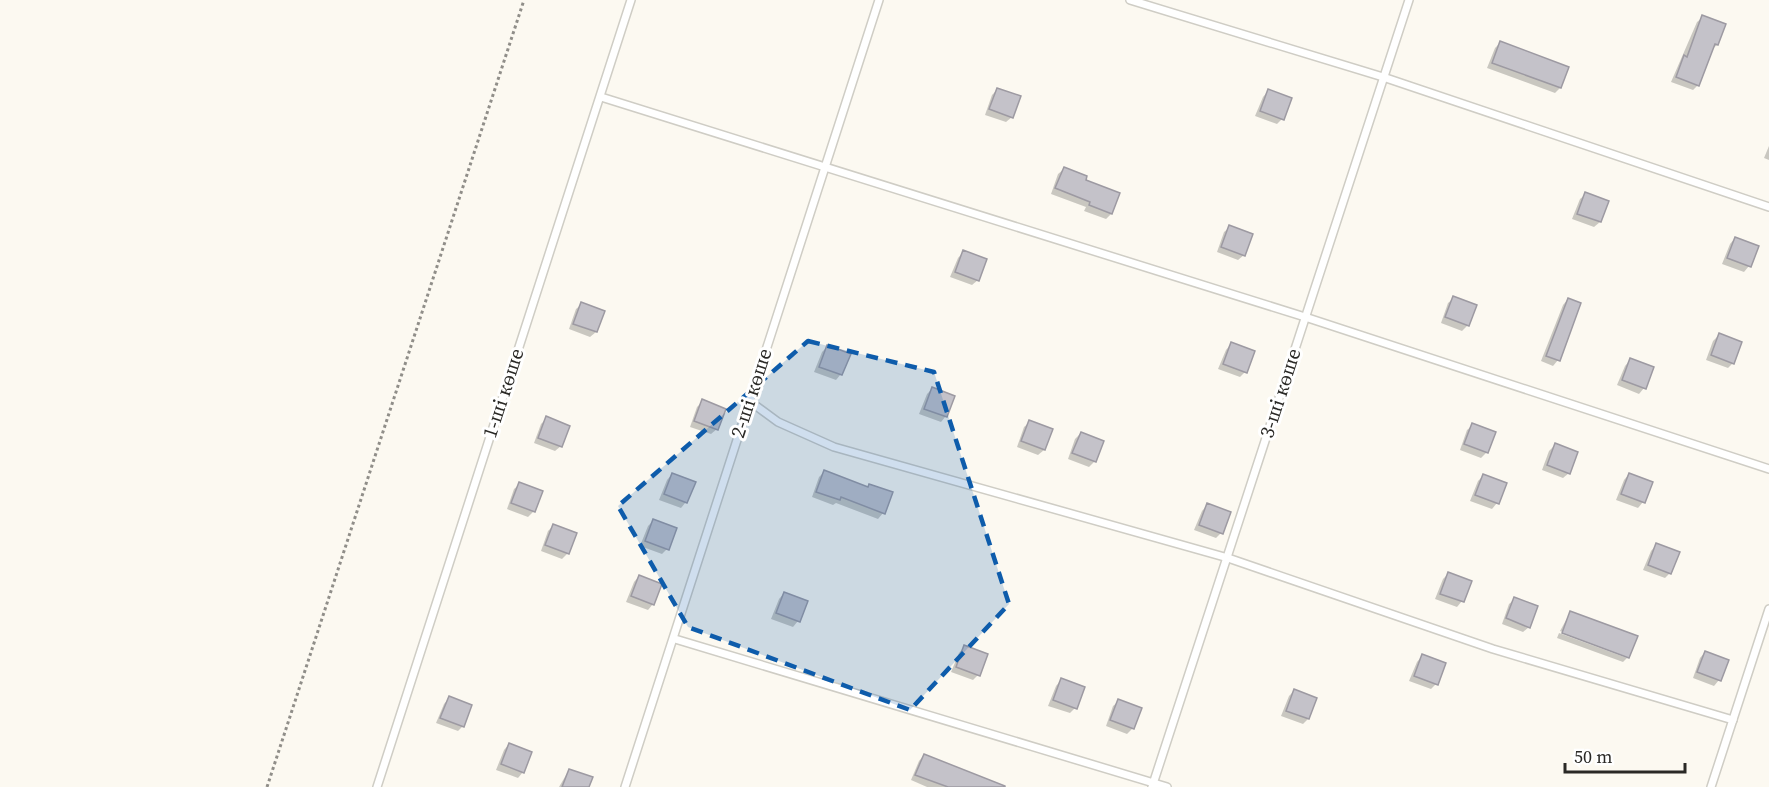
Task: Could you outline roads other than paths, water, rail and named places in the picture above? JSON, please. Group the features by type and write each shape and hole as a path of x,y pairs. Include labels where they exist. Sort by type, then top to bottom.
{"lane":[{"name":"1-ші көше","path":"377,787 631,0"},
{"name":"2-ші көше","path":"625,787 675,639 748,400 879,0"},
{"path":"1130,0 1383,78 1769,207"},
{"name":"3-ші көше","path":"1153,784 1409,0"},
{"path":"601,97 825,169 1305,317 1769,470"},
{"path":"748,400 778,422 834,447 1228,558 1492,649 1733,720"},
{"path":"1711,787 1769,609"},
{"path":"675,639 1167,787"}]}
